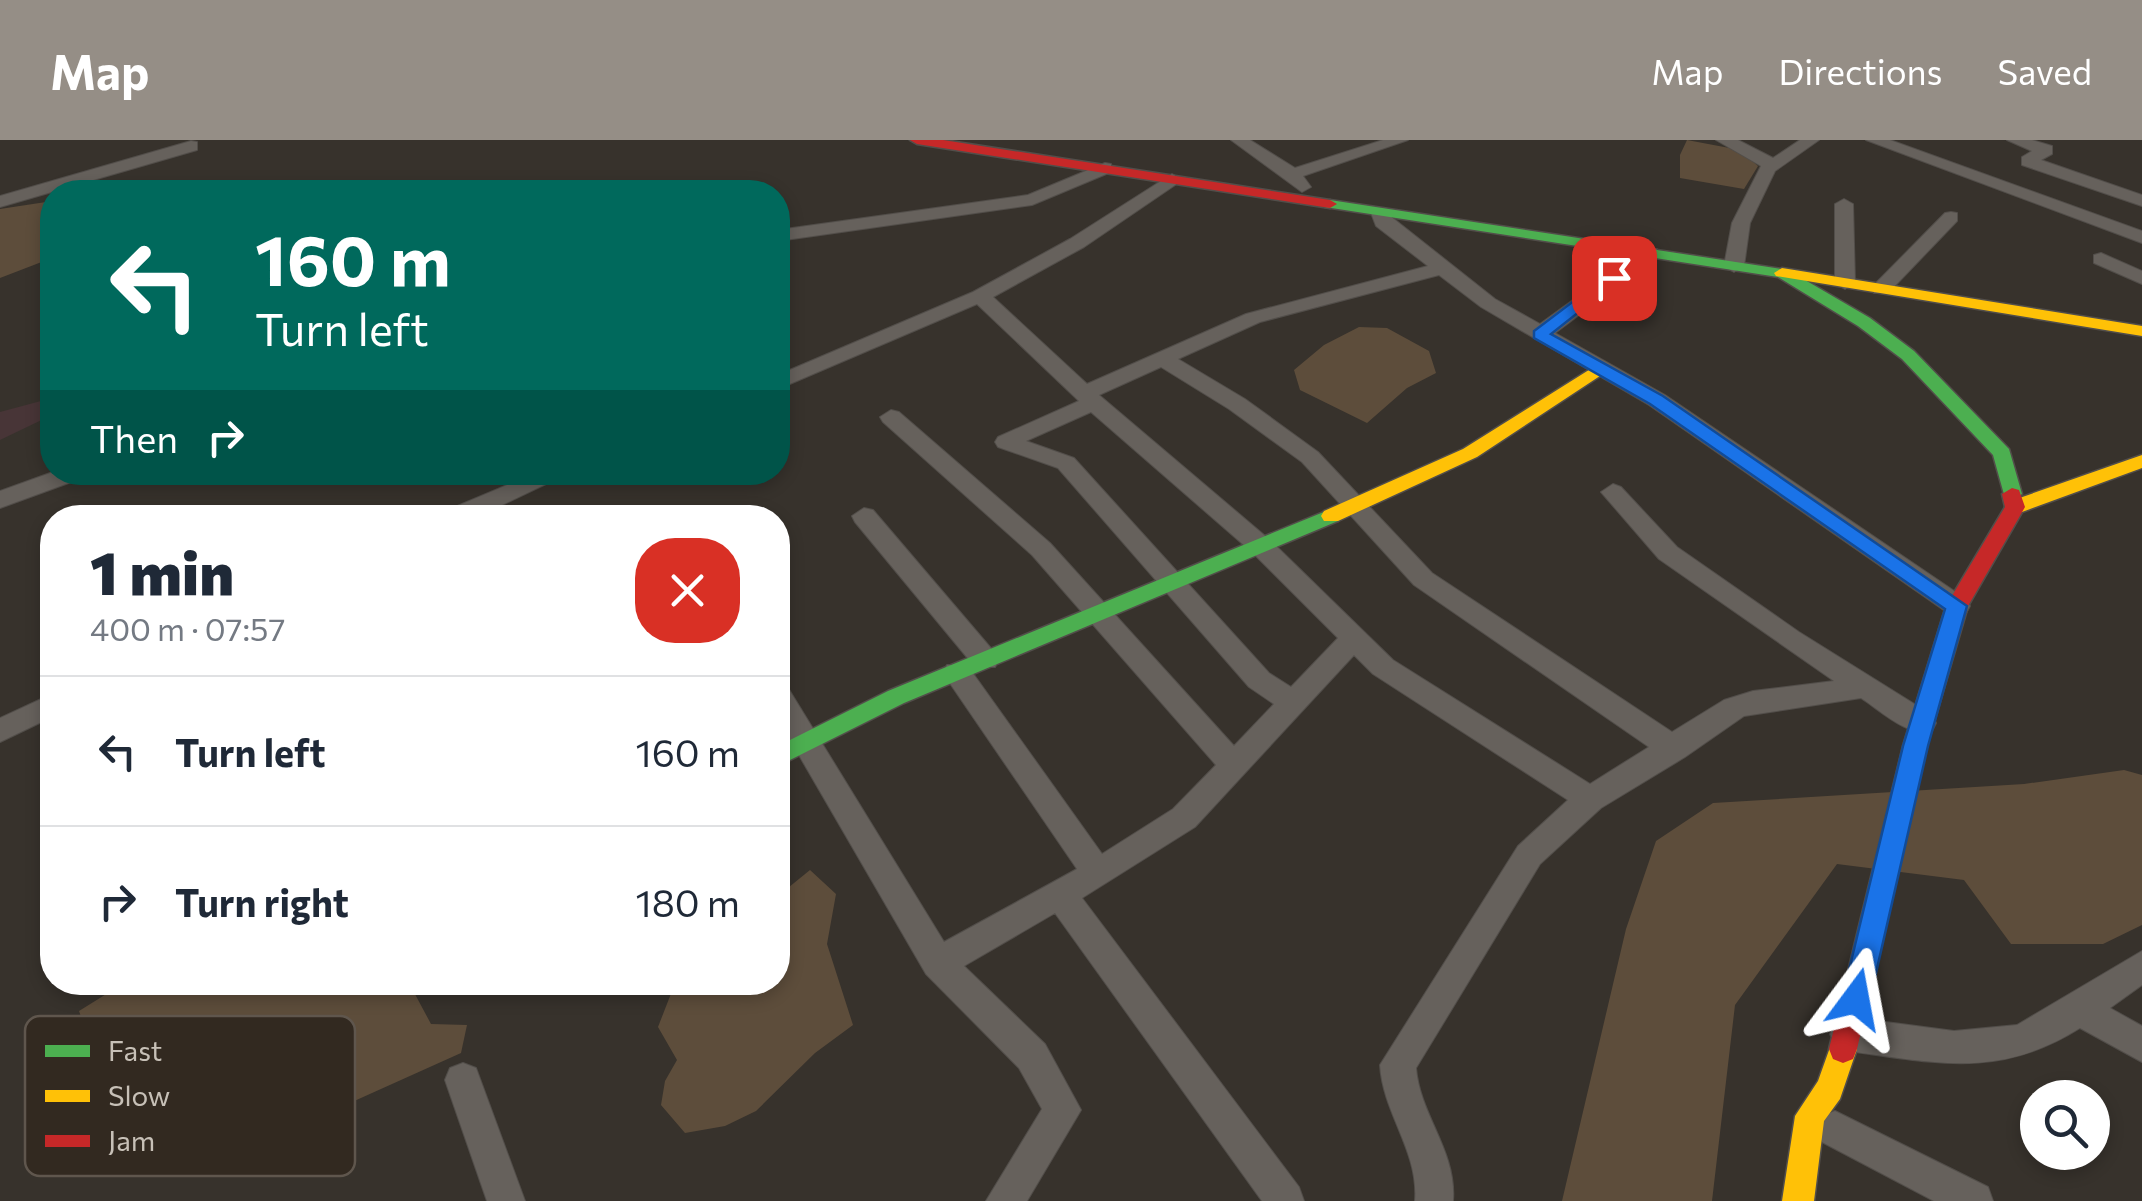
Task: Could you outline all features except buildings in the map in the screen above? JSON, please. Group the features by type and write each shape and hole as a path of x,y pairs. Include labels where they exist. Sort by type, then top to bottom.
{"main road":[{"path":"916,140 2139,328"},
{"path":"1782,273 1856,316 1908,356 2002,453 2015,507"},
{"path":"1856,316 1865,287"},
{"path":"792,749 896,697 1262,547 1470,453 1600,368"},
{"path":"1834,1138 1830,1089 1848,1034 1919,734 1956,606 2015,507 2142,461"},
{"path":"1798,1201 1810,1116 1830,1089"}],"street":[{"path":"1239,140 1293,174 1310,202"},
{"path":"1345,140 1363,150"},
{"path":"1293,174 1400,140"},
{"path":"1724,140 1761,156 1768,168"},
{"path":"1734,266 1741,223 1768,168 1811,140"},
{"path":"1874,140 2142,238"},
{"path":"2015,140 2046,150 2028,161 2142,200"},
{"path":"82,180 191,146"},
{"path":"790,234 1032,200 1106,168"},
{"path":"790,377 980,296 1077,243 1172,179"},
{"path":"0,202 40,193"},
{"path":"1844,204 1865,287 1951,217"},
{"path":"1380,213 1382,222 1488,303 1657,400 1956,606"},
{"path":"1540,334 1650,254"},
{"path":"2101,259 2142,278"},
{"path":"1293,703 1260,680 1066,463 1006,442 1163,358 1254,318 1296,303 1442,268"},
{"path":"980,296 1262,547 1383,667 1590,799"},
{"path":"1163,358 1291,442 1400,558 1435,588 1675,748"},
{"path":"891,417 1027,536 1099,611 1234,766"},
{"path":"0,500 41,485"},
{"path":"483,505 529,485"},
{"path":"1612,492 1668,553 1866,688 1919,734"},
{"path":"864,516 971,666 1098,873"},
{"path":"938,963 1098,873 1184,818 1352,640"},
{"path":"1434,1201 1434,1168 1404,1101 1397,1079 1398,1065 1529,855 1590,799 1734,708 1753,702 1866,688"},
{"path":"0,731 40,711"},
{"path":"792,749 938,963 1032,1056 1063,1110 1005,1201"},
{"path":"1060,894 1285,1201"},
{"path":"1848,1034 1977,1048 2018,1042 2142,966"},
{"path":"2078,1008 2142,1045"},
{"path":"463,1080 506,1201"},
{"path":"1834,1138 1974,1201"}],"shaded area":[{"path":"1687,140 1740,150 1758,166 1744,189 1680,178 1680,155"},
{"path":"40,203 40,263 0,278 0,209"},
{"path":"1359,327 1387,328 1429,351 1436,373 1407,388 1367,423 1300,390 1294,370 1324,345"},
{"path":"40,401 40,421 0,440 0,412"},
{"path":"2124,770 2142,775 2142,925 2103,944 2011,944 1964,880 1837,864 1735,1005 1712,1201 1562,1201 1626,929 1656,841 1713,803 2024,784"},
{"path":"810,870 836,894 827,944 853,1025 815,1053 756,1111 725,1126 685,1133 661,1105 665,1081 677,1060 658,1027 670,995 790,995 790,886"},
{"path":"105,995 415,995 431,1024 467,1025 461,1053 355,1101 355,1016 81,1016 79,1011"}],"traffic: fast":[{"path":"1330,204 1782,273 1864,322 1908,355 2002,453 2012,494"},
{"path":"790,751 896,697 1331,516"}],"traffic: slow":[{"path":"1782,273 2142,331"},
{"path":"1331,516 1470,453 1600,368"},
{"path":"2015,507 2142,461"},
{"path":"1798,1201 1810,1116 1830,1089 1843,1049"}],"traffic: jam":[{"path":"917,140 1330,204"},
{"path":"1843,1049 1915,746 1957,606 2015,507 2012,494"}],"route":[{"path":"1614,278 1540,334 1657,400 1956,606 1916,746 1856,999"}]}
